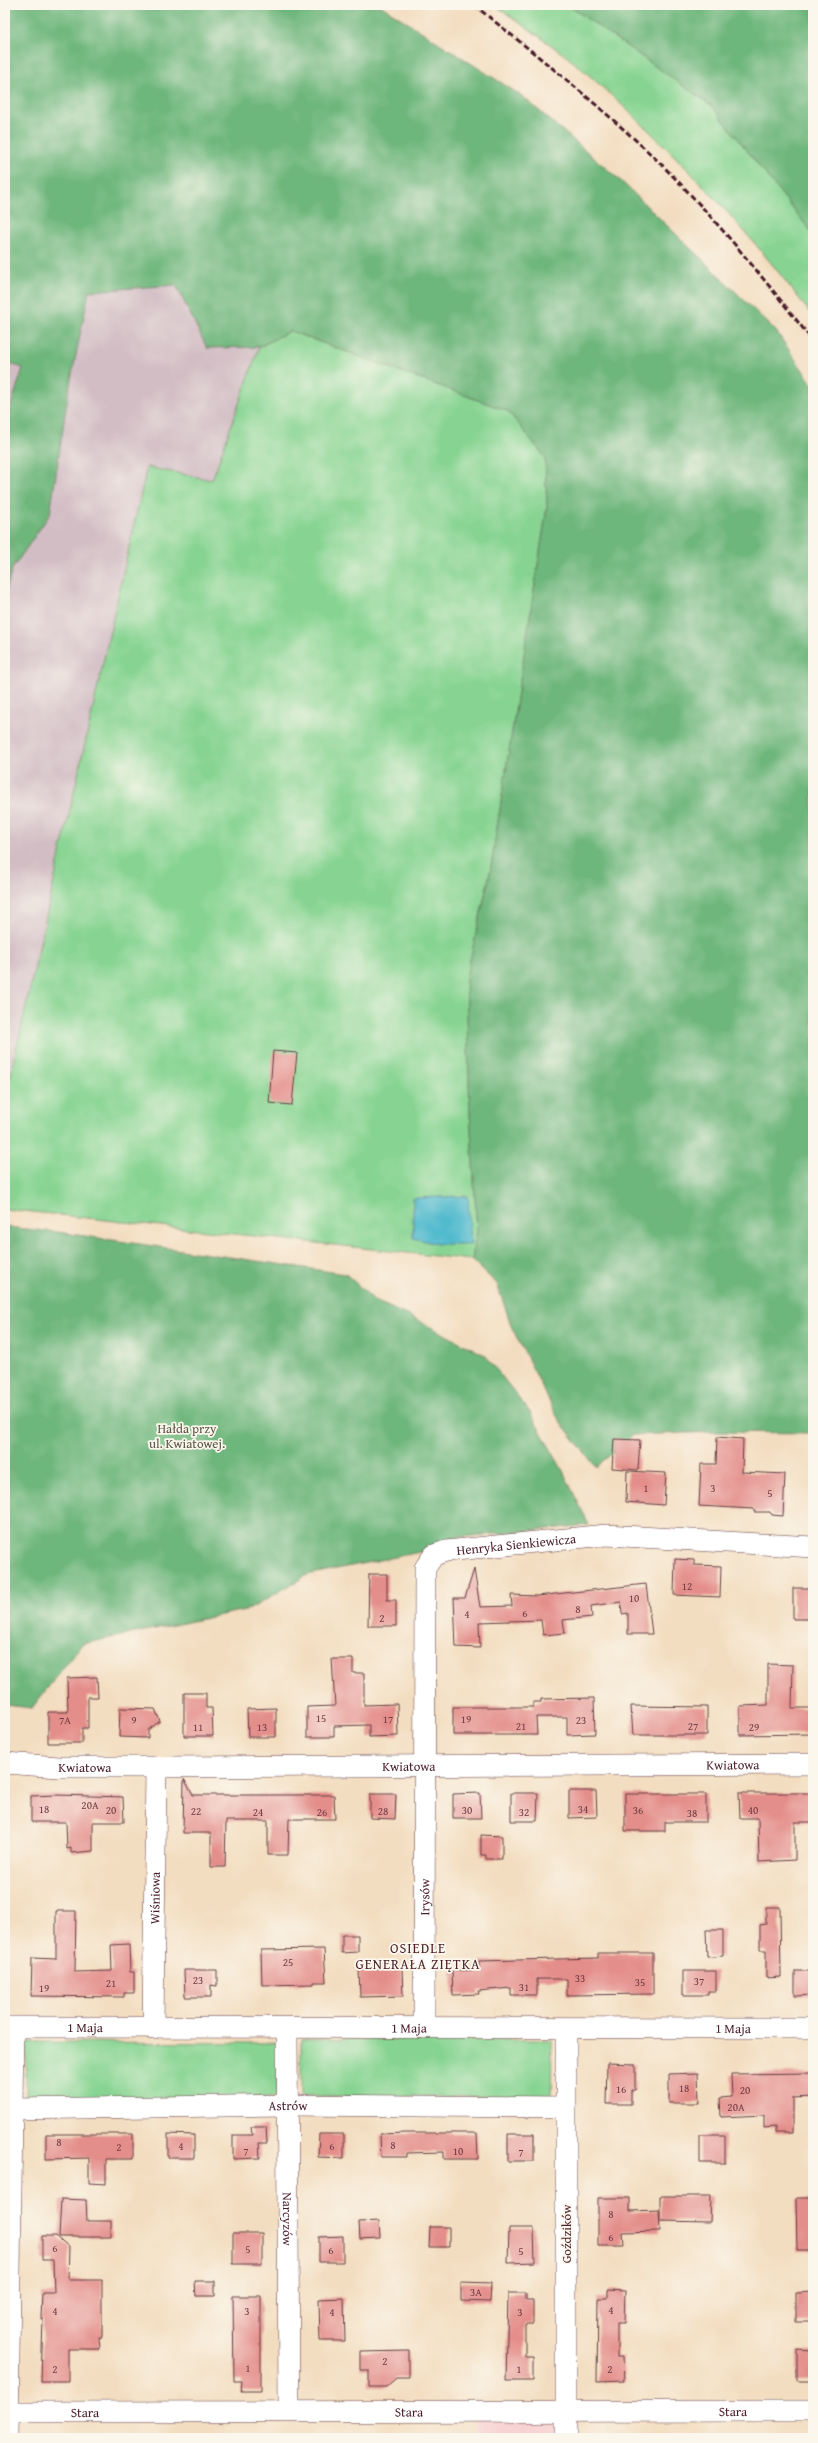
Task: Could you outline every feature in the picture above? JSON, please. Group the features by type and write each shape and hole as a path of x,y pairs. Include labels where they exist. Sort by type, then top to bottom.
{"street":[{"name":"Henryka Sienkiewicza","path":"425,1766 425,1568 434,1555 446,1551 606,1535 813,1547"},
{"name":"Kwiatowa","path":"5,1764 59,1767 156,1767 813,1764"},
{"name":"Irysów","path":"424,2028 425,1766"},
{"name":"Wiśniowa","path":"153,2029 156,1767"},
{"name":"1 Maja","path":"9,2028 813,2028"},
{"path":"8,2438 7,2412 11,2109 9,2028"},
{"name":"Narcyzów","path":"287,2028 289,2410"},
{"name":"Goździków","path":"566,2029 566,2438"},
{"name":"Astrów","path":"11,2109 287,2105 566,2107"},
{"name":"Stara","path":"7,2412 289,2410 813,2411"}],"shaded area":[{"path":"176,285 207,348 259,347 212,480 147,467 5,1100 5,595 12,569 50,514 68,394 89,291"},
{"path":"5,362 23,368 5,424"},
{"path":"562,2415 562,2438 476,2438 476,2416"}],"green space":[{"path":"5,5 380,5 522,96 621,181 776,331 813,385 813,1433 712,1432 633,1435 596,1467 559,1420 512,1328 497,1284 472,1260 477,1231 470,1112 466,978 490,873 547,507 545,457 508,411 290,331 259,347 207,348 176,285 89,291 68,394 50,514 12,569 5,595 5,424 23,368 5,362"},
{"path":"495,5 568,5 712,106 813,234 813,317 762,252 735,221 650,132 579,66"},
{"path":"568,5 813,5 813,234 712,106"},
{"path":"290,331 508,411 545,457 547,507 490,873 466,978 470,1112 477,1231 472,1260 5,1209 5,1100 147,467 212,480 259,347"},
{"name":"Hałda przy ul. Kwiatowej.","path":"5,1227 57,1232 346,1274 375,1301 411,1317 485,1355 529,1411 562,1469 589,1525 452,1538 420,1552 307,1575 250,1609 82,1644 32,1708 5,1705"},
{"path":"301,2039 552,2040 551,2097 301,2096"},
{"path":"26,2042 278,2043 278,2098 26,2098"}],"water":[{"path":"468,1196 471,1244 437,1244 413,1238 413,1198"}],"building":[{"path":"273,1051 297,1053 292,1105 269,1103"},
{"path":"717,1437 743,1439 742,1472 785,1474 783,1516 772,1515 770,1512 754,1512 754,1509 699,1506 701,1464 716,1464"},
{"path":"614,1439 640,1440 638,1470 612,1468"},
{"path":"627,1471 666,1473 664,1505 626,1502"},
{"path":"675,1559 694,1560 694,1565 721,1566 720,1597 674,1595"},
{"path":"474,1569 480,1607 512,1606 511,1595 537,1596 646,1584 652,1634 628,1634 628,1613 622,1614 621,1602 591,1606 592,1617 563,1620 565,1633 543,1635 541,1620 479,1622 480,1648 456,1647 454,1598 465,1598"},
{"path":"369,1574 387,1574 387,1600 396,1600 396,1626 368,1626"},
{"path":"793,1588 813,1588 813,1619 793,1619"},
{"path":"332,1659 353,1659 353,1673 364,1673 364,1705 397,1704 398,1736 369,1737 369,1725 334,1726 334,1737 307,1737 307,1707 335,1706"},
{"path":"768,1664 793,1665 792,1708 813,1708 813,1734 740,1735 740,1706 768,1705"},
{"path":"97,1677 98,1697 88,1697 88,1728 82,1728 82,1743 48,1743 48,1712 68,1712 67,1678"},
{"path":"184,1693 206,1693 206,1708 212,1708 213,1736 184,1736"},
{"path":"594,1698 595,1734 567,1735 567,1717 536,1717 537,1735 453,1735 453,1707 533,1707 533,1702 541,1702 541,1699"},
{"path":"631,1706 707,1707 707,1735 633,1735"},
{"path":"120,1708 155,1709 160,1721 148,1730 148,1738 119,1737"},
{"path":"276,1708 276,1737 248,1737 247,1709"},
{"path":"184,1779 193,1795 334,1795 335,1819 289,1819 288,1855 268,1855 268,1821 226,1821 225,1867 211,1867 211,1833 183,1833"},
{"path":"569,1791 596,1791 597,1817 569,1818"},
{"path":"480,1793 481,1818 453,1818 453,1794"},
{"path":"511,1793 538,1793 537,1821 511,1821"},
{"path":"739,1793 813,1793 813,1822 795,1822 795,1860 759,1862 758,1818 740,1818"},
{"path":"370,1794 396,1794 395,1819 370,1818"},
{"path":"625,1794 706,1794 706,1822 665,1822 665,1831 625,1831"},
{"path":"57,1795 123,1797 124,1822 93,1822 93,1851 71,1853 71,1848 67,1849 66,1822 31,1822 31,1796"},
{"path":"481,1835 502,1836 502,1859 486,1859 486,1855 481,1855"},
{"path":"766,1907 780,1907 781,1977 766,1978 766,1950 760,1950 760,1925 766,1924"},
{"path":"56,1911 76,1911 75,1972 112,1971 111,1945 129,1944 130,1972 134,1972 134,1993 124,1993 124,1997 31,1996 32,1958 56,1959"},
{"path":"706,1930 723,1930 723,1956 707,1957"},
{"path":"342,1935 358,1935 358,1952 342,1953"},
{"path":"324,1949 326,1982 314,1982 314,1984 262,1985 261,1950"},
{"path":"598,1953 653,1953 653,1994 567,1995 567,1979 537,1979 537,1995 511,1995 511,1988 478,1991 479,1994 453,1995 452,1971 479,1970 479,1961 598,1958"},
{"path":"359,1968 402,1968 403,1996 360,1997"},
{"path":"184,1970 217,1970 217,1986 211,1985 211,1997 185,1997"},
{"path":"683,1971 716,1971 716,1991 708,1991 708,1995 683,1995"},
{"path":"795,1971 813,1971 813,1995 795,1996"},
{"path":"607,2063 635,2064 635,2090 631,2090 631,2104 606,2104"},
{"path":"698,2073 699,2103 669,2103 669,2074"},
{"path":"813,2073 813,2097 793,2098 793,2133 775,2133 775,2127 764,2128 764,2115 721,2117 720,2098 732,2097 731,2074"},
{"path":"251,2127 266,2127 267,2143 259,2143 260,2158 233,2159 233,2135 252,2135"},
{"path":"477,2133 478,2159 444,2159 444,2152 407,2153 407,2157 381,2157 380,2134"},
{"path":"46,2134 133,2134 133,2159 106,2159 106,2184 89,2183 89,2158 46,2159"},
{"path":"168,2134 194,2135 194,2158 168,2158"},
{"path":"319,2134 344,2134 344,2158 318,2157"},
{"path":"508,2134 534,2134 534,2161 508,2161"},
{"path":"700,2135 725,2135 725,2163 700,2163"},
{"path":"660,2196 711,2196 710,2222 660,2221"},
{"path":"598,2198 630,2198 630,2211 659,2210 660,2231 623,2232 624,2246 598,2246"},
{"path":"796,2198 813,2198 813,2251 797,2251"},
{"path":"61,2199 86,2200 87,2221 111,2221 111,2237 59,2237"},
{"path":"379,2221 380,2238 360,2239 359,2222"},
{"path":"430,2227 449,2227 449,2247 429,2247"},
{"path":"509,2228 534,2228 535,2262 508,2263"},
{"path":"233,2233 262,2233 262,2264 233,2264"},
{"path":"42,2236 56,2236 69,2247 68,2280 102,2280 102,2337 99,2337 100,2349 68,2349 68,2381 41,2381 43,2319 41,2319 42,2293 54,2293 53,2260 42,2260"},
{"path":"343,2236 343,2262 319,2262 319,2237"},
{"path":"195,2281 215,2281 215,2296 196,2296"},
{"path":"461,2282 491,2283 490,2302 461,2301"},
{"path":"608,2290 625,2291 624,2323 617,2323 617,2357 623,2357 624,2381 597,2382 598,2298 608,2298"},
{"path":"813,2292 813,2322 796,2322 796,2293"},
{"path":"508,2293 526,2293 526,2300 533,2300 533,2324 525,2324 525,2357 533,2357 533,2381 506,2381"},
{"path":"233,2296 261,2296 261,2391 241,2391 242,2381 234,2381"},
{"path":"344,2298 345,2341 320,2341 319,2299"},
{"path":"797,2350 813,2351 813,2381 797,2381"},
{"path":"409,2351 409,2378 396,2378 386,2387 369,2387 369,2370 360,2370 360,2352"}],"railway":[{"path":"474,5 593,102 661,164 721,228 813,341"}],"district":[{"name":"OSIEDLE GENERAŁA ZIĘTKA","path":"418,1956"}]}
